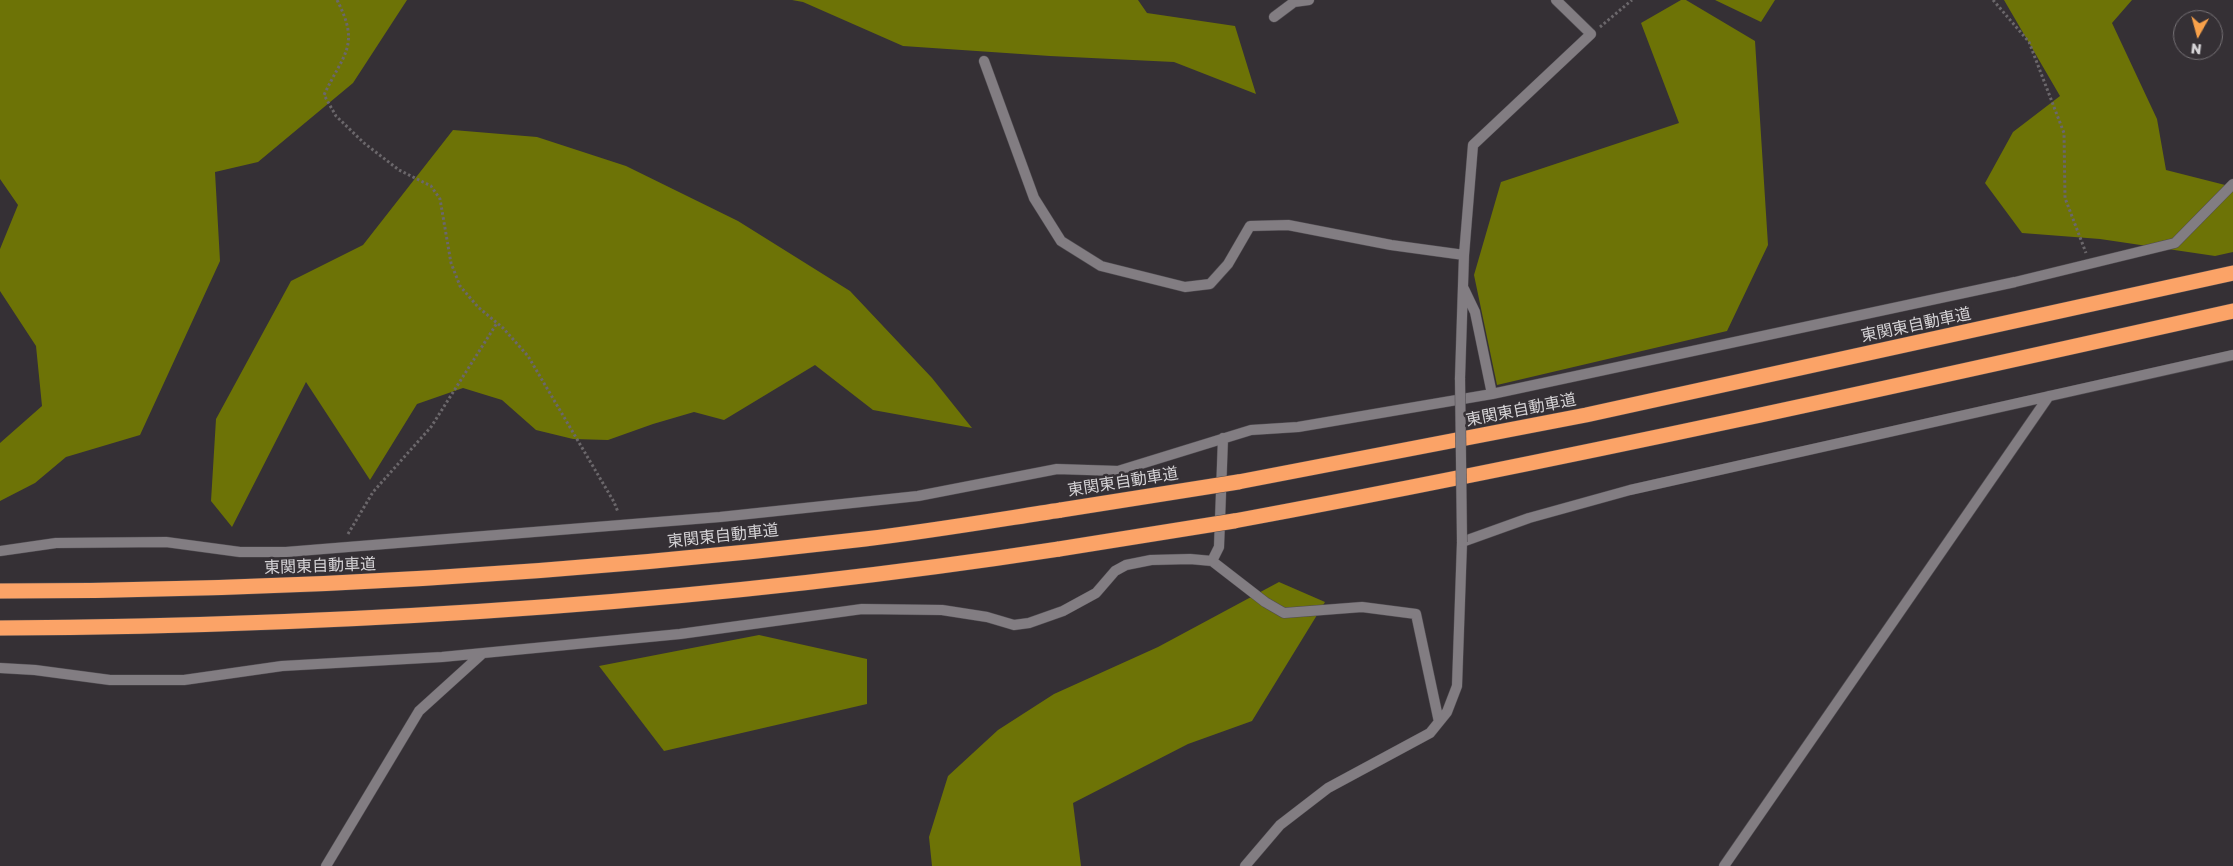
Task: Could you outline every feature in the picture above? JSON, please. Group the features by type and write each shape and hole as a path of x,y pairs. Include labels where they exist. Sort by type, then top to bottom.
{"highway":[{"name":"東関東自動車道","path":"0,591 116,591 408,580 525,571 867,538 1238,482 1586,415 2233,273"},
{"path":"0,628 294,622 409,617 569,606 868,575 1059,549 1234,521 1418,487 2233,311"}],"street":[{"path":"1274,17 1294,2 1309,0"},
{"path":"1245,866 1280,825 1328,788 1430,733 1447,712 1457,686 1462,542 1460,378 1464,255 1473,145 1591,34 1556,0"},
{"path":"984,61 1034,198 1061,240 1101,266 1185,287 1210,284 1228,264 1250,226 1288,225 1390,245 1464,255"},
{"path":"0,551 56,542 166,542 240,552 277,552 623,525 918,496 1057,468 1118,471 1251,430 1298,427 1492,394 2015,282 2175,243 2233,184"},
{"path":"1463,288 1476,312 1492,394"},
{"path":"1462,542 1529,518 1630,490 2233,355"},
{"path":"1724,866 2049,396"},
{"path":"1212,561 1219,547 1223,438"},
{"path":"0,668 35,670 110,680 184,680 282,666 483,653 680,634 862,609 942,610 987,617 1014,625 1028,623 1063,611 1096,593 1115,571 1126,565 1151,560 1190,559 1212,561 1265,602 1284,613 1362,607 1416,614 1439,722"},
{"path":"326,866 420,711 483,653"}],"path":[{"path":"337,0 346,18 350,39 344,58 324,95 336,116 364,143 399,170 431,186 440,199 451,263 460,286 478,307 497,323 528,356 614,502 623,525"},
{"path":"1591,34 1632,0"},
{"path":"1992,0 2029,42 2064,133 2064,198 2090,263"},
{"path":"340,547 373,492 431,427 497,323"}],"shaded area":[{"path":"0,0 407,0 353,83 258,162 215,172 220,261 140,435 66,457 35,483 0,501 0,443 42,406 36,346 0,291 0,249 18,205 0,179"},
{"path":"792,0 1138,0 1147,13 1235,26 1256,94 1174,62 903,46 803,2"},
{"path":"1681,0 1686,0 1755,41 1768,245 1727,331 1497,385 1474,275 1501,182 1679,123 1641,23"},
{"path":"1715,0 1775,0 1761,22"},
{"path":"2004,0 2132,0 2112,23 2157,119 2166,170 2233,187 2233,252 2215,256 2100,239 2022,233 1985,183 2013,132 2060,96"},
{"path":"453,130 537,137 626,166 738,221 850,291 932,378 972,428 873,410 815,365 724,420 694,412 608,440 573,439 536,430 502,400 463,388 417,404 370,480 306,382 232,527 211,501 216,419 291,281 363,245"},
{"path":"1279,582 1325,602 1252,721 1188,744 1073,803 1081,866 932,866 929,837 948,776 998,730 1054,694 1158,647"},
{"path":"759,635 867,659 867,704 664,751 599,666"}]}
